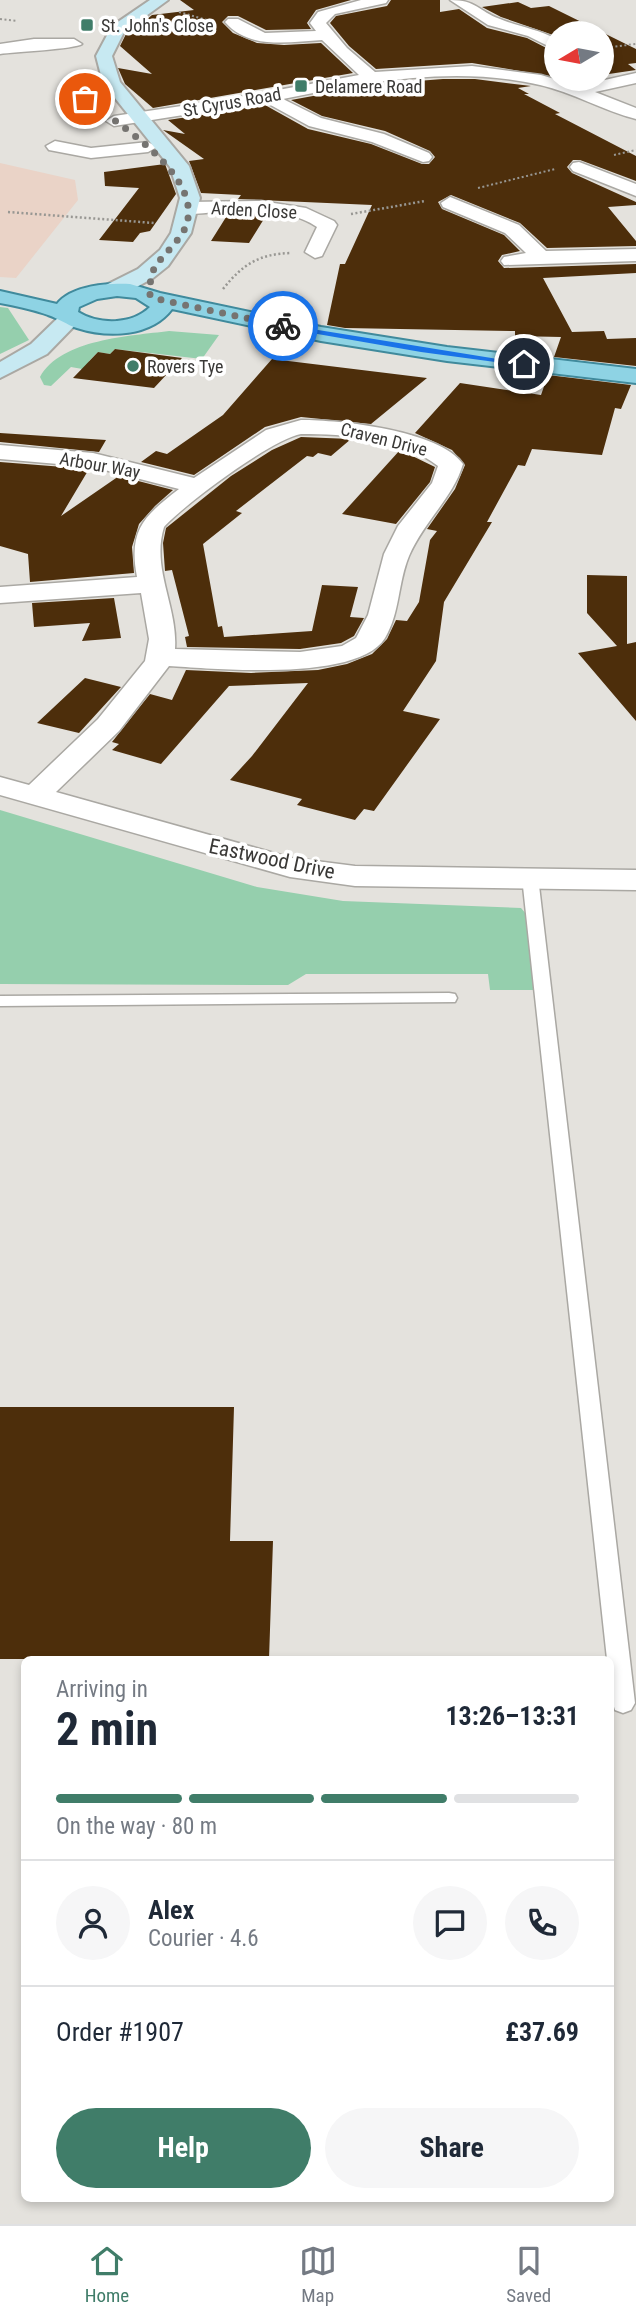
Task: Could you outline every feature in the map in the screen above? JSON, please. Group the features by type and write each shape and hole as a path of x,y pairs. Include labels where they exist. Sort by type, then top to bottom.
{"main road":[{"path":"0,294 105,291 153,297 313,333"},
{"path":"69,316 68,304 78,297 105,291"},
{"path":"0,294 100,326 199,323 313,333 447,354 636,376"},
{"path":"132,324 157,315 162,307 153,297"}],"street":[{"path":"66,61 74,44 96,27 160,0"},
{"path":"370,76 349,61 337,44 325,35 318,23 323,15 349,5 381,0"},
{"path":"457,0 493,22 544,38"},
{"path":"233,22 248,35 259,37 325,35"},
{"path":"0,49 34,44 74,44"},
{"name":"St Cyrus Road","path":"110,117 267,97 370,76 442,70 488,72 544,81"},
{"path":"614,83 636,78"},
{"name":"St Cyrus Road","path":"578,91 636,114"},
{"path":"267,97 315,122 378,138 423,157"},
{"path":"105,291 152,272 174,246 187,217 172,173 148,147 110,117"},
{"path":"55,146 91,153 148,147"},
{"path":"579,167 607,178 633,181"},
{"path":"450,203 512,229 541,257"},
{"path":"472,212 499,206"},
{"name":"Arden Close","path":"187,217 275,209 303,212 319,217 327,225 315,252"},
{"path":"512,261 541,257 636,255"},
{"path":"152,272 153,297"},
{"path":"39,349 69,316"},
{"path":"0,372 39,349 132,324"},
{"name":"Craven Drive","path":"309,426 341,427 424,447 443,455 451,464 447,482 411,526 391,567 377,628 366,645 342,654 296,660 161,657 161,634 146,546 153,523 199,487 283,430 309,426"},
{"name":"Arbour Way","path":"0,452 93,460 199,487"},
{"path":"0,595 153,584"},
{"path":"34,796 123,712 161,657"},
{"name":"Eastwood Drive","path":"0,786 290,867 355,876 636,880"}],"lane":[{"path":"530,877 623,1703"},
{"path":"0,1001 449,998"}],"path":[{"path":"140,7 177,11 198,20 233,22"},
{"path":"614,47 636,44"},
{"path":"8,212 187,217"},
{"path":"208,309 240,266 253,258 274,253 315,252"}],"shaded area":[{"path":"0,163 75,180 78,200 16,278 0,277"}],"green space":[{"path":"0,307 8,308 29,340 0,354"},
{"path":"169,331 219,335 202,359 115,349 110,354 98,352 89,361 88,370 71,367 51,386 44,385 40,377 50,364 80,347 117,338"},
{"path":"0,810 257,887 343,901 521,908 531,925 533,935 534,990 490,990 488,974 306,974 288,985 0,984"}],"building":[{"path":"180,0 351,0 316,10 307,23 311,29 266,30 238,16 228,16 222,22 233,33 257,43 321,43 353,73 153,108 125,84 118,68 152,74 120,46 126,34 132,32 130,31 135,27 153,25 146,20 152,15 194,10"},
{"path":"391,0 440,0 440,12 459,9 487,28 527,38 544,47 544,75 472,63 376,69 349,46 330,23 336,16 387,6"},
{"path":"518,2 531,8 549,6 579,21 544,21 544,32 501,17 482,7"},
{"path":"614,38 636,49 636,63 628,64 636,70 614,73"},
{"path":"475,79 531,86 518,88 560,113 555,114 636,156 636,181 580,160 573,160 567,167 572,173 636,202 636,205 608,207 636,241 636,246 547,248 520,223 451,195 438,202 442,209 504,235 520,251 502,255 498,261 504,268 636,264 636,273 543,278 572,332 604,331 607,339 636,338 636,366 554,357 561,337 515,336 515,331 345,328 327,325 340,264 345,264 372,205 238,199 241,195 201,193 189,161 204,159 163,130 185,134 168,120 265,105 308,129 371,144 422,164 429,164 435,157 430,151 385,131 322,116 291,100 379,84"},
{"path":"165,164 176,194 150,231 140,233 133,242 99,240 139,188 105,186 104,172"},
{"path":"228,214 267,214 249,243 211,241"},
{"name":"Rovers Tye","path":"115,349 182,358 154,388 73,378 98,352 110,354"},
{"path":"272,359 427,378 371,424 301,417 265,427 194,475 141,462 156,451 167,454 223,415"},
{"path":"548,375 631,385 621,409 615,408 602,455 532,449 525,466 518,465 487,522 492,522 444,602 436,661 403,711 440,719 374,811 364,809 355,820 297,805 302,799 230,780 252,756 308,683 229,686 161,764 112,750 119,744 112,742 150,694 172,700 186,670 251,673 318,670 347,664 372,654 387,639 396,620 407,621 419,602 430,540 437,531 427,529 455,489 465,465 452,450 415,433 460,383 541,395"},
{"path":"0,433 106,440 99,452 0,442"},
{"path":"301,437 351,439 331,456 318,453 313,457 307,456 236,511 242,513 203,544 218,627 222,626 224,637 312,631 322,585 358,587 350,617 364,618 354,636 341,643 300,649 187,647 185,637 189,636 172,570 165,571 163,543 166,528 231,476 272,450"},
{"path":"400,450 435,467 430,482 396,524 342,514"},
{"path":"0,462 89,469 61,516 119,476 173,490 139,524 132,547 134,573 30,582 28,554 0,546"},
{"path":"587,575 627,576 627,644 636,642 636,721 578,653 617,646 587,613"},
{"path":"114,598 121,638 82,641 90,623 34,627 32,603"},
{"path":"85,678 121,687 79,733 37,723"},
{"path":"0,1407 234,1407 230,1541 273,1541 269,1656 21,1656 21,1659 0,1659"}],"way so far":[{"path":"85,99 160,157 182,189 188,208 186,225 174,246 152,272 150,295 157,299 283,326"}],"place":[{"name":"St. John's Close","path":"87,25"},
{"name":"Delamere Road","path":"301,86"},
{"name":"Rovers Tye","path":"133,366"}],"route":[{"path":"283,326 421,350 524,364"}]}
